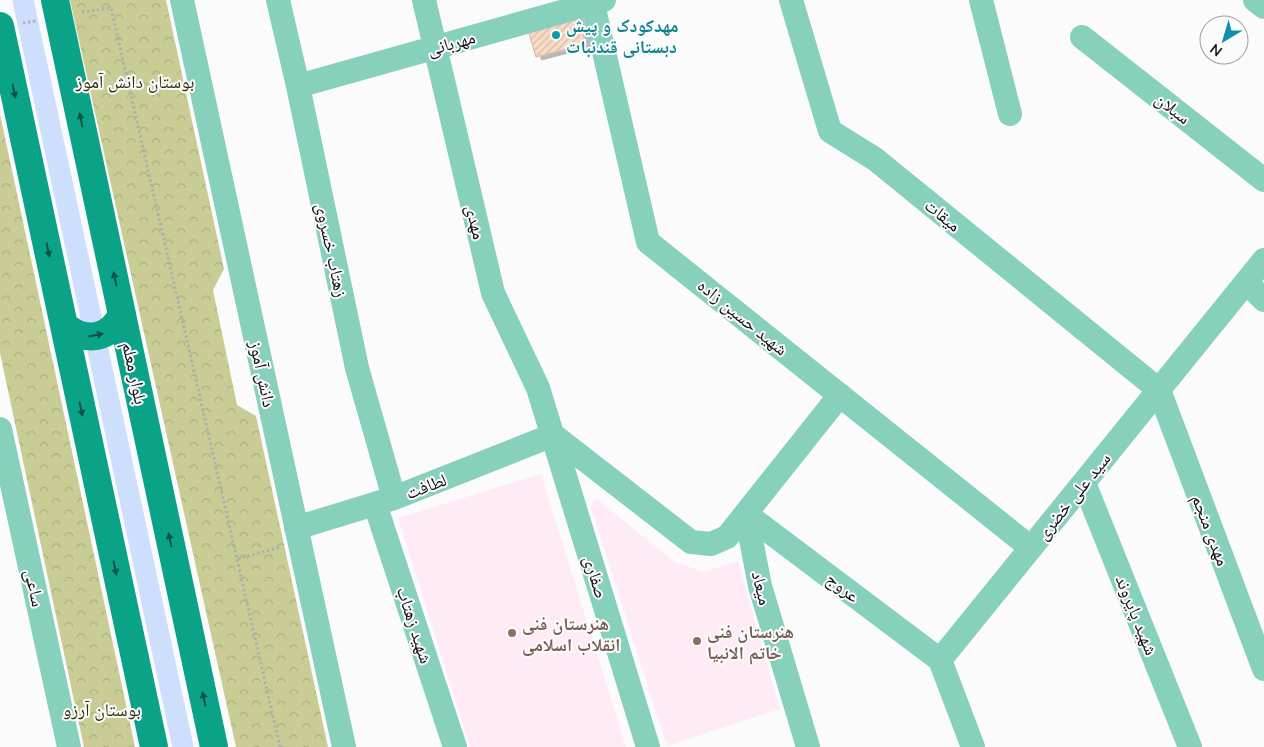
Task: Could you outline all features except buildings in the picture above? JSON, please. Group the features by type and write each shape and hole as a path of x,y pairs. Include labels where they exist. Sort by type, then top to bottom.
{"main road":[{"name":"بلوار معلم","path":"58,11 214,747"},
{"path":"7,25 64,325 154,747"},
{"path":"64,325 76,335 92,338 114,328 122,314"}],"street":[{"name":"دانش آموز","path":"182,0 344,747"},
{"name":"زهتاب خسروی","path":"278,0 298,86 384,501"},
{"name":"مهدی","path":"424,0 493,293 538,388 553,435"},
{"name":"میقات","path":"791,0 830,131 875,159 1159,390"},
{"path":"981,0 1010,114"},
{"path":"1255,0 1264,7"},
{"name":"مهربانی","path":"298,86 596,1"},
{"name":"شهید حسین زاده","path":"596,1 648,242 1031,548"},
{"name":"سبلان","path":"1082,37 1264,180"},
{"name":"سید علی خضری","path":"940,660 1264,260"},
{"path":"1246,282 1264,300"},
{"name":"مهدی منجم","path":"1159,390 1264,669"},
{"path":"553,435 691,542 711,544 727,537 840,395"},
{"name":"ساعی","path":"0,429 69,747"},
{"name":"لطافت","path":"297,534 553,435"},
{"name":"صفاری","path":"553,435 648,747"},
{"name":"شهید پایروند","path":"1084,483 1190,747"},
{"name":"شهید زهتاب","path":"384,501 454,747"},
{"name":"عروج","path":"746,514 940,660"},
{"name":"میعاد","path":"746,514 760,586 808,747"},
{"path":"940,660 973,747"}],"path":[{"path":"7,25 58,11 111,8 280,747"},
{"path":"238,560 297,534"}],"shaded area":[{"name":"هنرستان فنی انقلاب اسلامی","path":"541,474 626,747 470,747 398,518"},
{"name":"هنرستان فنی خاتم الانبیا","path":"597,499 673,561 703,572 738,561 780,709 667,746 590,505"}],"green space":[{"name":"بوستان دانش آموز","path":"70,0 166,0 224,269 213,290 237,405 256,416 328,747 236,747"},
{"name":"بوستان آرزو","path":"0,114 135,747 84,747 0,353"}],"waterway":[{"path":"23,0 183,747"}],"place":[{"name":"مهدکودک و پیش دبستانی قندنبات","path":"556,35"},
{"name":"هنرستان فنی انقلاب اسلامی","path":"512,633"},
{"name":"هنرستان فنی خاتم الانبیا","path":"697,641"}]}
